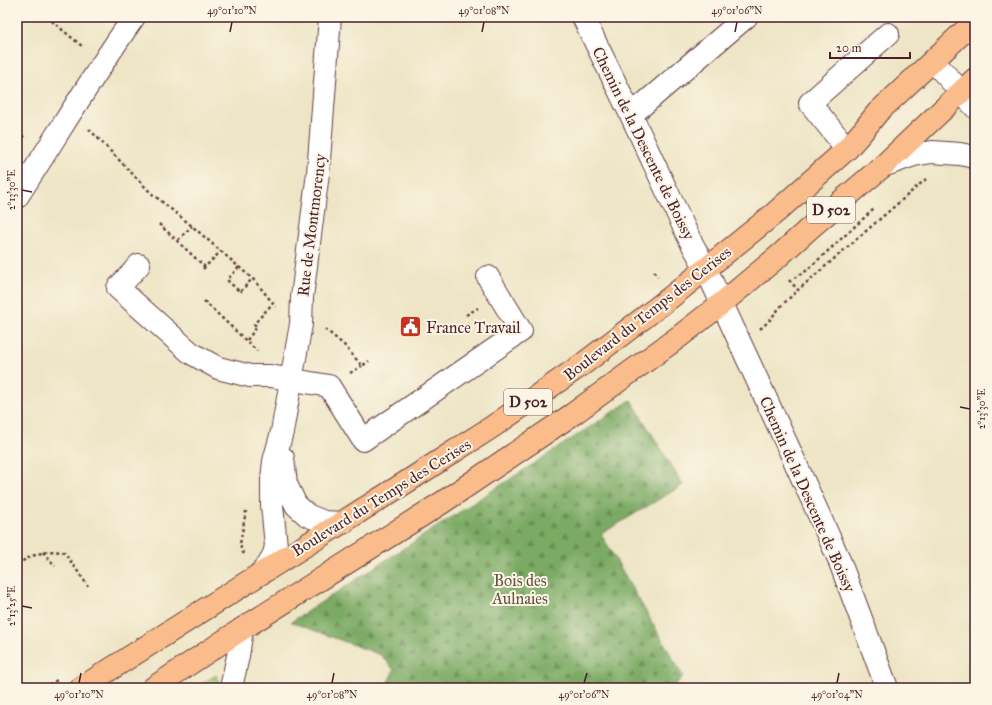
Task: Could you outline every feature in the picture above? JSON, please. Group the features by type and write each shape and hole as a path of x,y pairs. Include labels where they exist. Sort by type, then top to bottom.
{"main road":[{"name":"Boulevard du Temps des Cerises","path":"81,688 492,427 577,369 636,325 776,213 847,149 878,112 975,21"},
{"name":"D 502","path":"153,688 242,629 443,502 573,414 680,336 721,304 971,93"}],"street":[{"path":"17,197 102,63 134,17"},
{"name":"Rue de Montmorency","path":"261,573 269,564 276,546 272,505 272,479 274,461 282,432 301,324 302,297 318,173 330,17"},
{"name":"Chemin de la Descente de Boissy","path":"583,17 690,240 706,269 838,556 887,688"},
{"path":"631,115 746,17"},
{"path":"847,149 810,103 888,34"},
{"path":"933,61 971,93"},
{"path":"883,166 914,155 932,152 960,154 975,158"},
{"path":"139,265 118,288 191,353 218,368 250,376 270,376 329,386 364,440 521,331 488,277"},
{"name":"Rue de Montmorency","path":"282,432 286,484 296,505 307,515 324,522 343,523"},
{"path":"231,688 242,629"}],"path":[{"path":"47,17 102,63"},
{"path":"70,114 87,127 151,193 192,226 252,279 277,308"},
{"path":"784,282 806,271 876,207"},
{"path":"159,224 178,240 204,268 220,251"},
{"path":"178,240 192,226"},
{"path":"239,267 227,280 240,292 252,279"},
{"path":"740,343 752,336 768,322 782,305 798,290"},
{"path":"204,301 247,340 262,356"},
{"path":"247,340 257,327 254,324 273,303"},
{"path":"301,324 324,328 344,344 362,366 369,361"},
{"path":"43,552 56,566"},
{"path":"17,564 43,552 64,552 88,586"}],"green space":[{"name":"Bois des Aulnaies","path":"631,400 683,485 601,534 683,676 673,688 385,688 394,670 381,655 291,622"},
{"path":"216,675 219,682 218,688 195,688"}],"place":[{"name":"France Travail","path":"410,327"}]}
